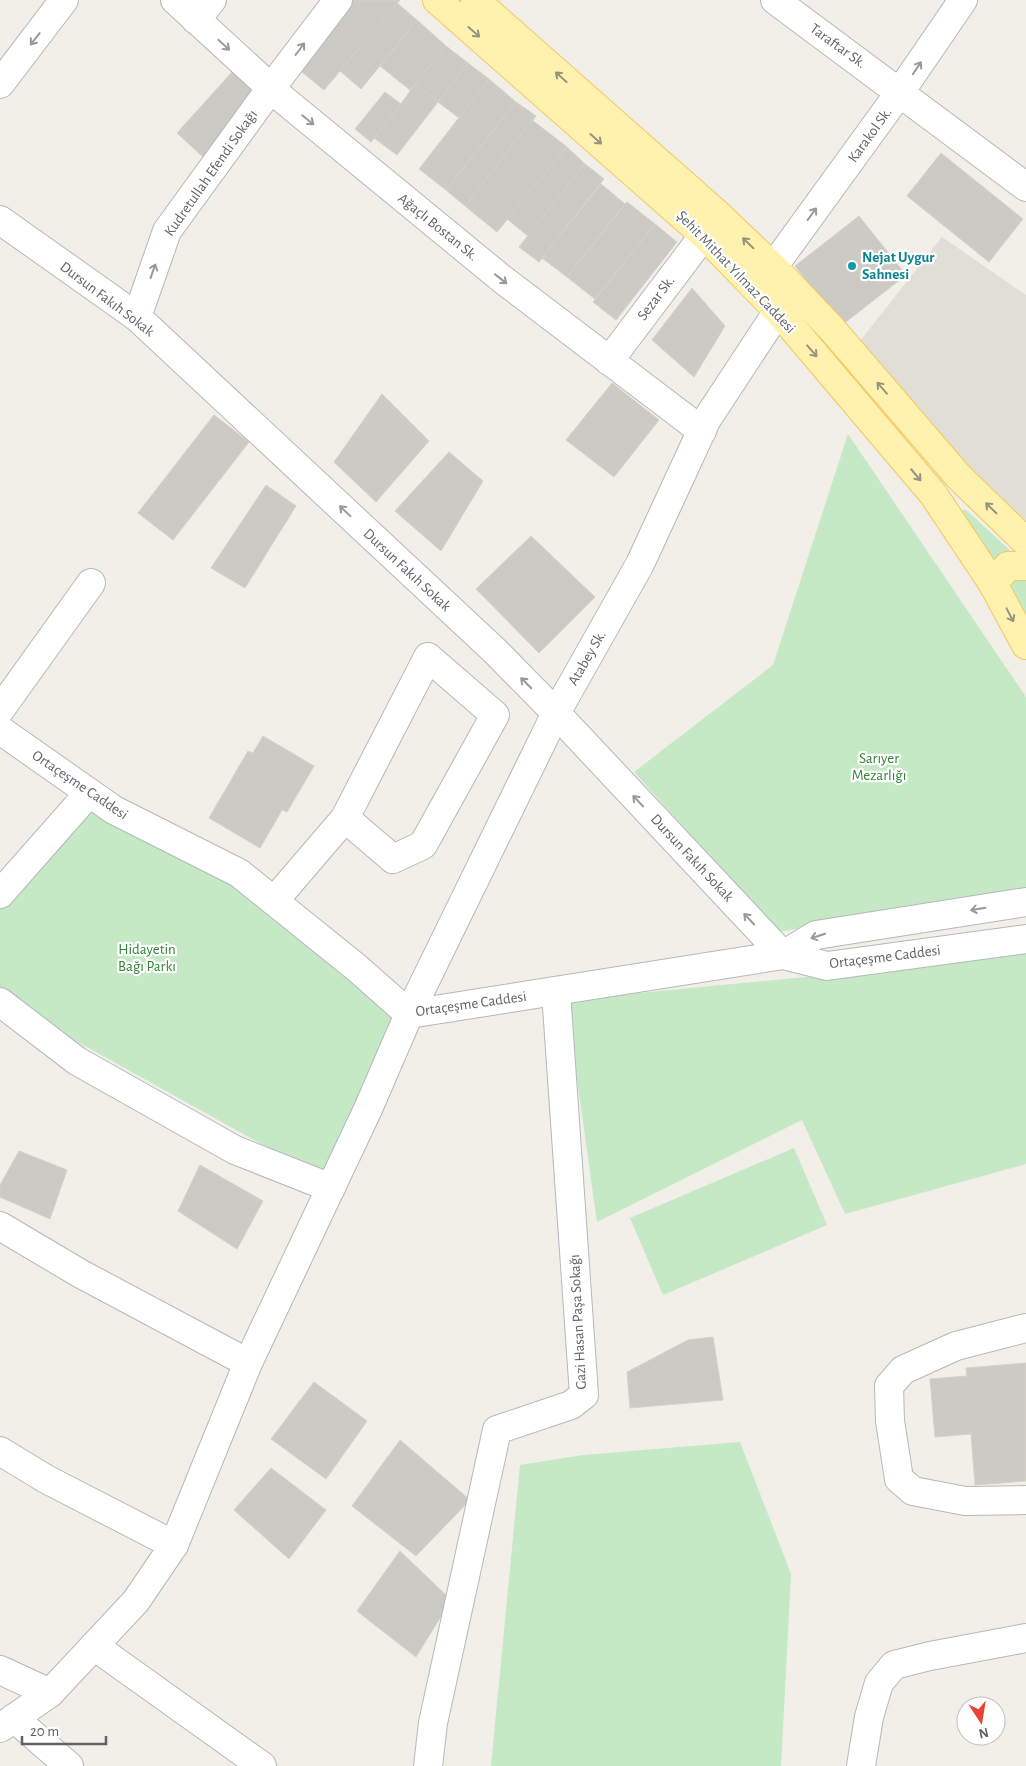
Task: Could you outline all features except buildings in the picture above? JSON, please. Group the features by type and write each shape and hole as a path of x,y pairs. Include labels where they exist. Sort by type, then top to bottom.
{"main road":[{"name":"Şehit Mithat Yılmaz Caddesi","path":"437,0 704,235 778,311 933,494 993,584 1026,645"},
{"name":"Şehit Mithat Yılmaz Caddesi","path":"475,0 715,212 773,267 831,328 959,477 1026,542"},
{"path":"993,584 1008,566 1026,566"}],"street":[{"path":"0,84 64,0"},
{"name":"Ağaçlı Bostan Sk.","path":"175,0 204,10 271,88 494,273 702,431"},
{"name":"Kudretullah Efendi Sokağı","path":"137,317 168,231 271,88 338,0"},
{"name":"Taraftar Sk.","path":"775,0 1026,187"},
{"name":"Karakol Sk.","path":"773,267 900,92 963,0"},
{"name":"Dursun Fakıh Sokak","path":"0,220 137,317 487,645 556,713 783,955"},
{"name":"Sezar Sk.","path":"609,361 704,235"},
{"name":"Atabey Sk.","path":"7,1723 50,1693 136,1601 174,1545 248,1363 368,1109 410,1014 556,713 640,564 707,419 778,311"},
{"path":"0,710 91,583"},
{"path":"274,901 345,818 428,657 496,715 423,845 394,859 345,818"},
{"name":"Ortaçeşme Caddesi","path":"0,730 114,810 239,873 357,968 410,1014 783,955 827,966 1026,939"},
{"path":"0,894 89,793"},
{"path":"783,955 816,935 1026,902"},
{"name":"Gazi Hasan Paşa Sokağı","path":"428,1766 433,1723 497,1430 571,1405 584,1395 556,992"},
{"path":"0,1002 78,1061 235,1150 331,1188"},
{"path":"0,1226 81,1274 248,1363"},
{"path":"1026,1328 956,1346 903,1370 890,1386 890,1421 899,1479 913,1491 966,1501 1026,1500"},
{"path":"0,1451 46,1479 174,1545"},
{"path":"861,1766 869,1717 879,1683 894,1665 930,1656 1026,1638"},
{"path":"94,1646 262,1766"},
{"path":"0,1670 50,1693"},
{"path":"7,1723 69,1766"}],"shaded area":[{"path":"942,237 1026,295 1026,522 944,453 857,345"}],"green space":[{"name":"Sarıyer Mezarlığı","path":"848,434 1026,697 1026,892 778,932 634,772 773,665"},
{"path":"965,509 1026,565 1026,654 940,523"},
{"name":"Hidayetin Bağı Parkı","path":"93,804 243,888 401,1016 328,1181 58,1031 0,990 0,905"},
{"path":"1026,943 1026,1164 845,1214 802,1120 597,1222 566,1000 858,972"},
{"path":"794,1148 827,1225 663,1295 630,1218"},
{"path":"740,1442 791,1574 781,1766 491,1766 520,1465 583,1455"}],"place":[{"name":"Nejat Uygur Sahnesi","path":"852,266"}]}
